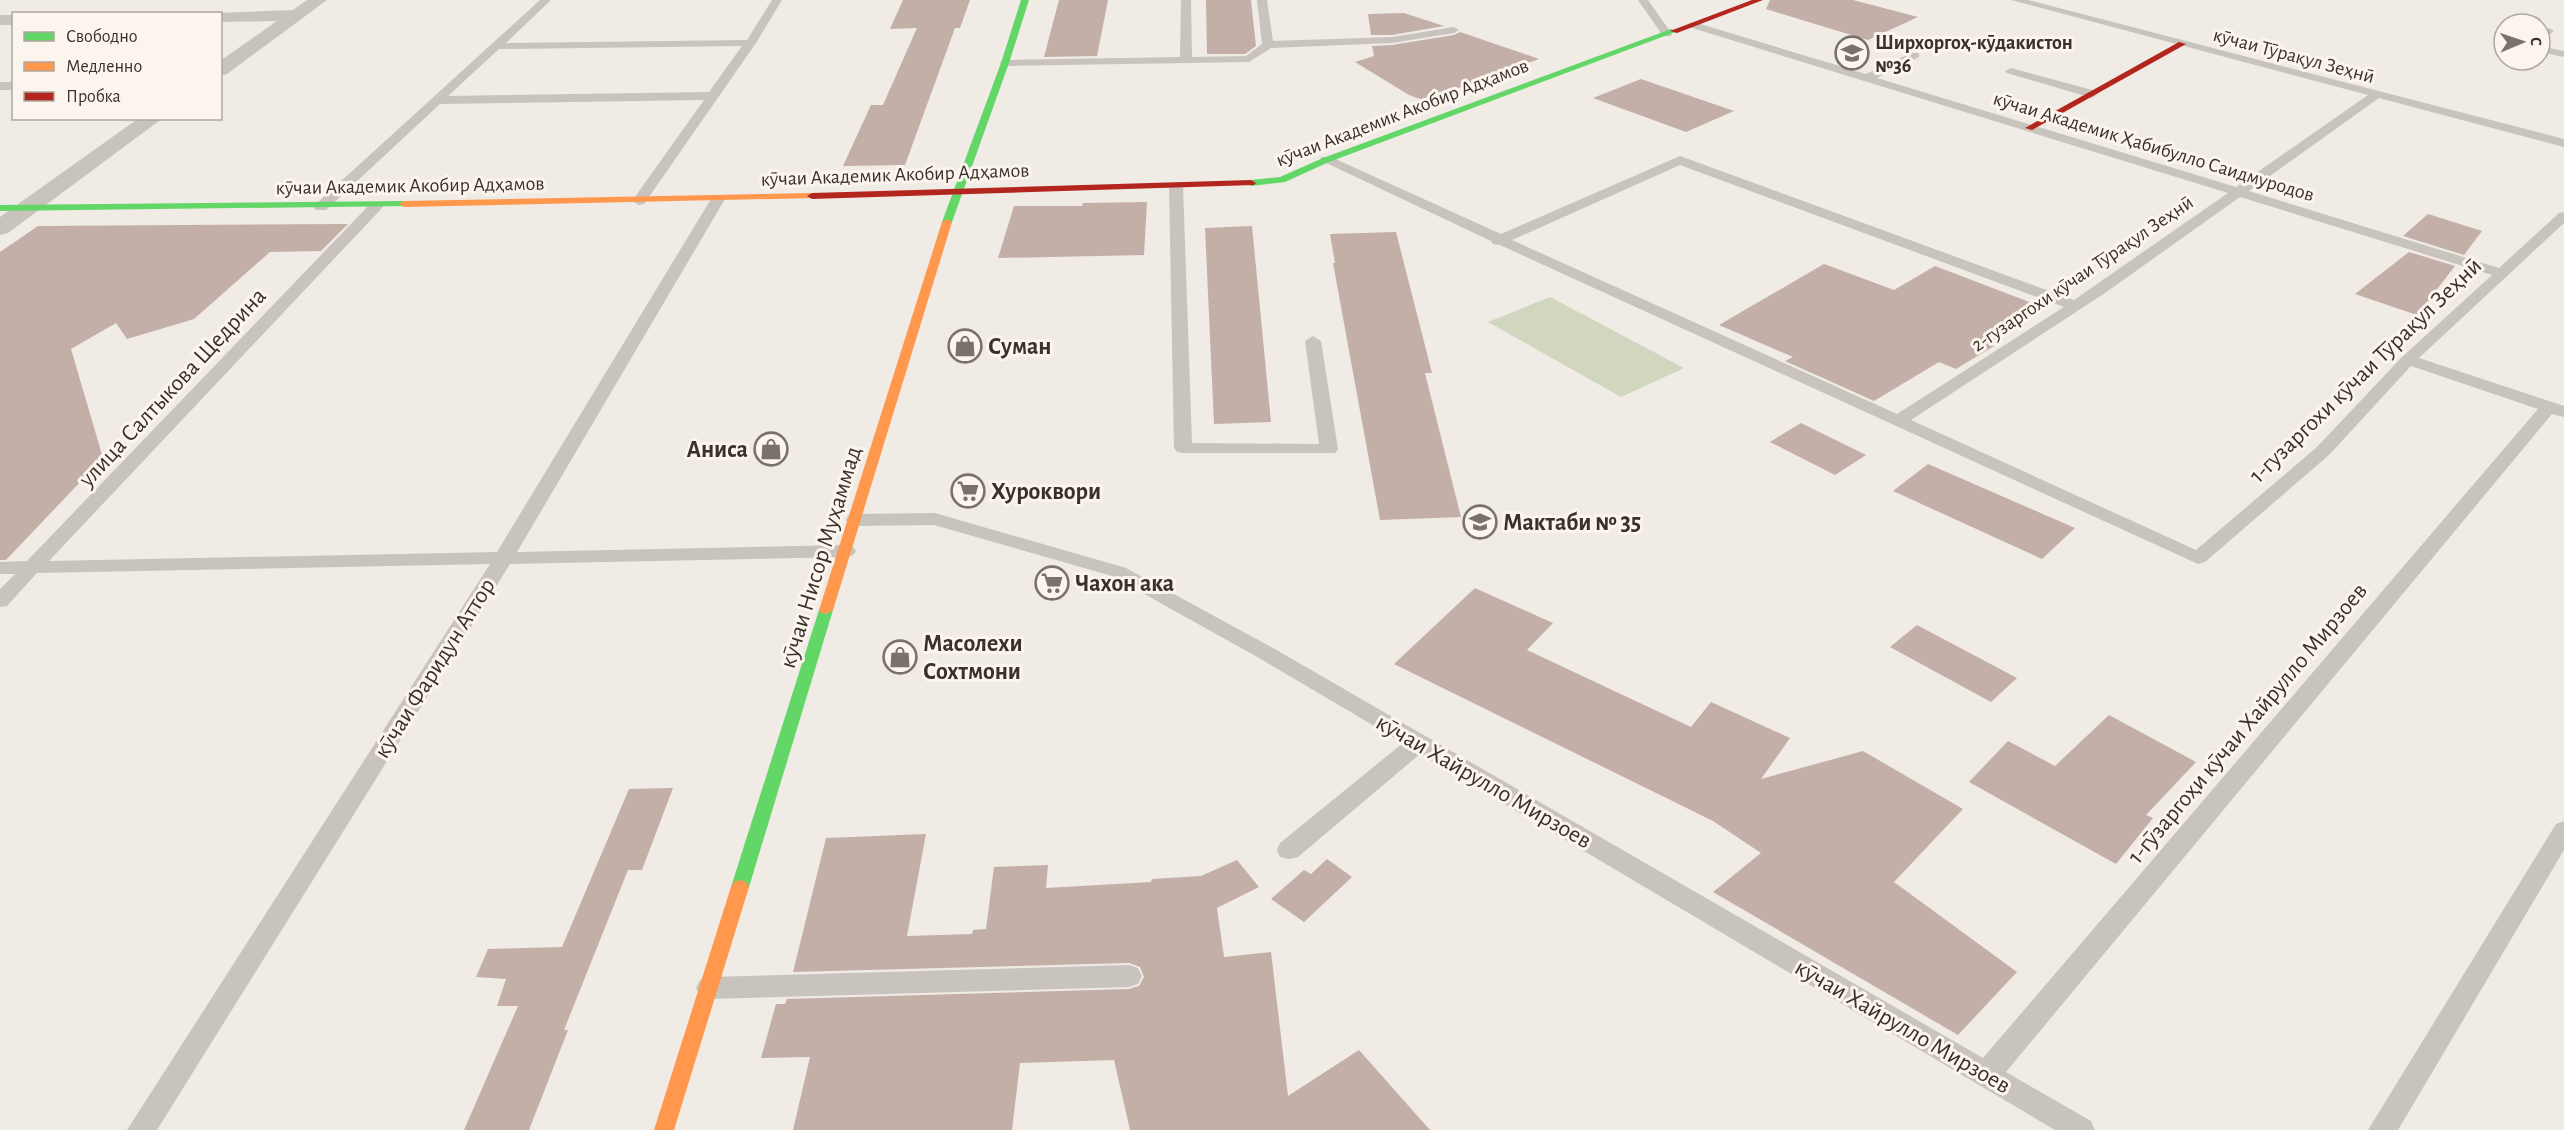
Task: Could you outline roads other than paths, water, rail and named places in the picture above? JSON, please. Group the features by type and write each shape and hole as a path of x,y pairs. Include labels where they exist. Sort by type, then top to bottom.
{"street":[{"path":"222,69 318,0"},
{"name":"кӯчаи Нисор Муҳаммад","path":"664,1130 956,192 1005,63 1025,0"},
{"name":"кӯчаи Академик Акобир Адҳамов","path":"0,208 321,207 717,200 1176,186 1282,180 1326,160 1759,0"},
{"path":"222,17 296,15"},
{"path":"2029,128 2182,44"},
{"path":"0,228 150,120"}],"lane":[{"path":"321,207 440,100 546,0"},
{"path":"639,201 750,43 777,0"},
{"path":"1186,0 1186,60"},
{"path":"1262,0 1268,45"},
{"path":"1643,0 1667,34"},
{"name":"кӯчаи Тӯрақул Зеҳнӣ","path":"2016,0 2564,143"},
{"name":"кӯчаи Академик Ҳабибулло Саидмуродов","path":"1693,25 2501,273"},
{"path":"1005,63 1249,59 1268,45 1392,40 1455,30"},
{"path":"497,46 750,43"},
{"path":"1867,78 1915,56"},
{"path":"2010,71 2092,93"},
{"name":"2-гузаргохи кӯчаи Тӯрақул Зеҳнӣ","path":"1898,422 2073,305 2100,290 2237,191 2376,95"},
{"path":"440,100 711,96"},
{"path":"1498,240 1680,159 2073,305"},
{"path":"1326,160 1898,422"},
{"path":"1176,186 1183,448 1329,449 1314,341"},
{"name":"кӯчаи Фаридун Аттор","path":"141,1130 504,557 717,200"},
{"name":"улица Салтыкова Щедрина","path":"0,601 377,205"},
{"name":"1-гузаргохи кӯчаи Тӯрақул Зеҳнӣ","path":"1898,422 2198,558 2323,451 2408,360 2564,216"},
{"path":"2408,360 2557,409"},
{"name":"1-гӯзаргоҳи кӯчаи Хайрулло Мирзоев","path":"1986,1075 2557,409"},
{"name":"кӯчаи Хайрулло Мирзоев","path":"855,520 935,519 1119,572 1266,653 2081,1130"},
{"path":"0,568 846,551"},
{"path":"1289,850 1419,743"},
{"path":"2382,1130 2564,830"},
{"path":"709,988 1129,976"}],"place":[{"name":"Ширхоргоҳ-кӯдакистон №36","path":"1852,53"},
{"name":"Суман","path":"965,346"},
{"name":"Аниса","path":"771,449"},
{"name":"Хуроквори","path":"968,491"},
{"name":"Мактаби № 35","path":"1480,522"},
{"name":"Чахон ака","path":"1052,583"},
{"name":"Масолехи Сохтмони","path":"900,657"}]}
